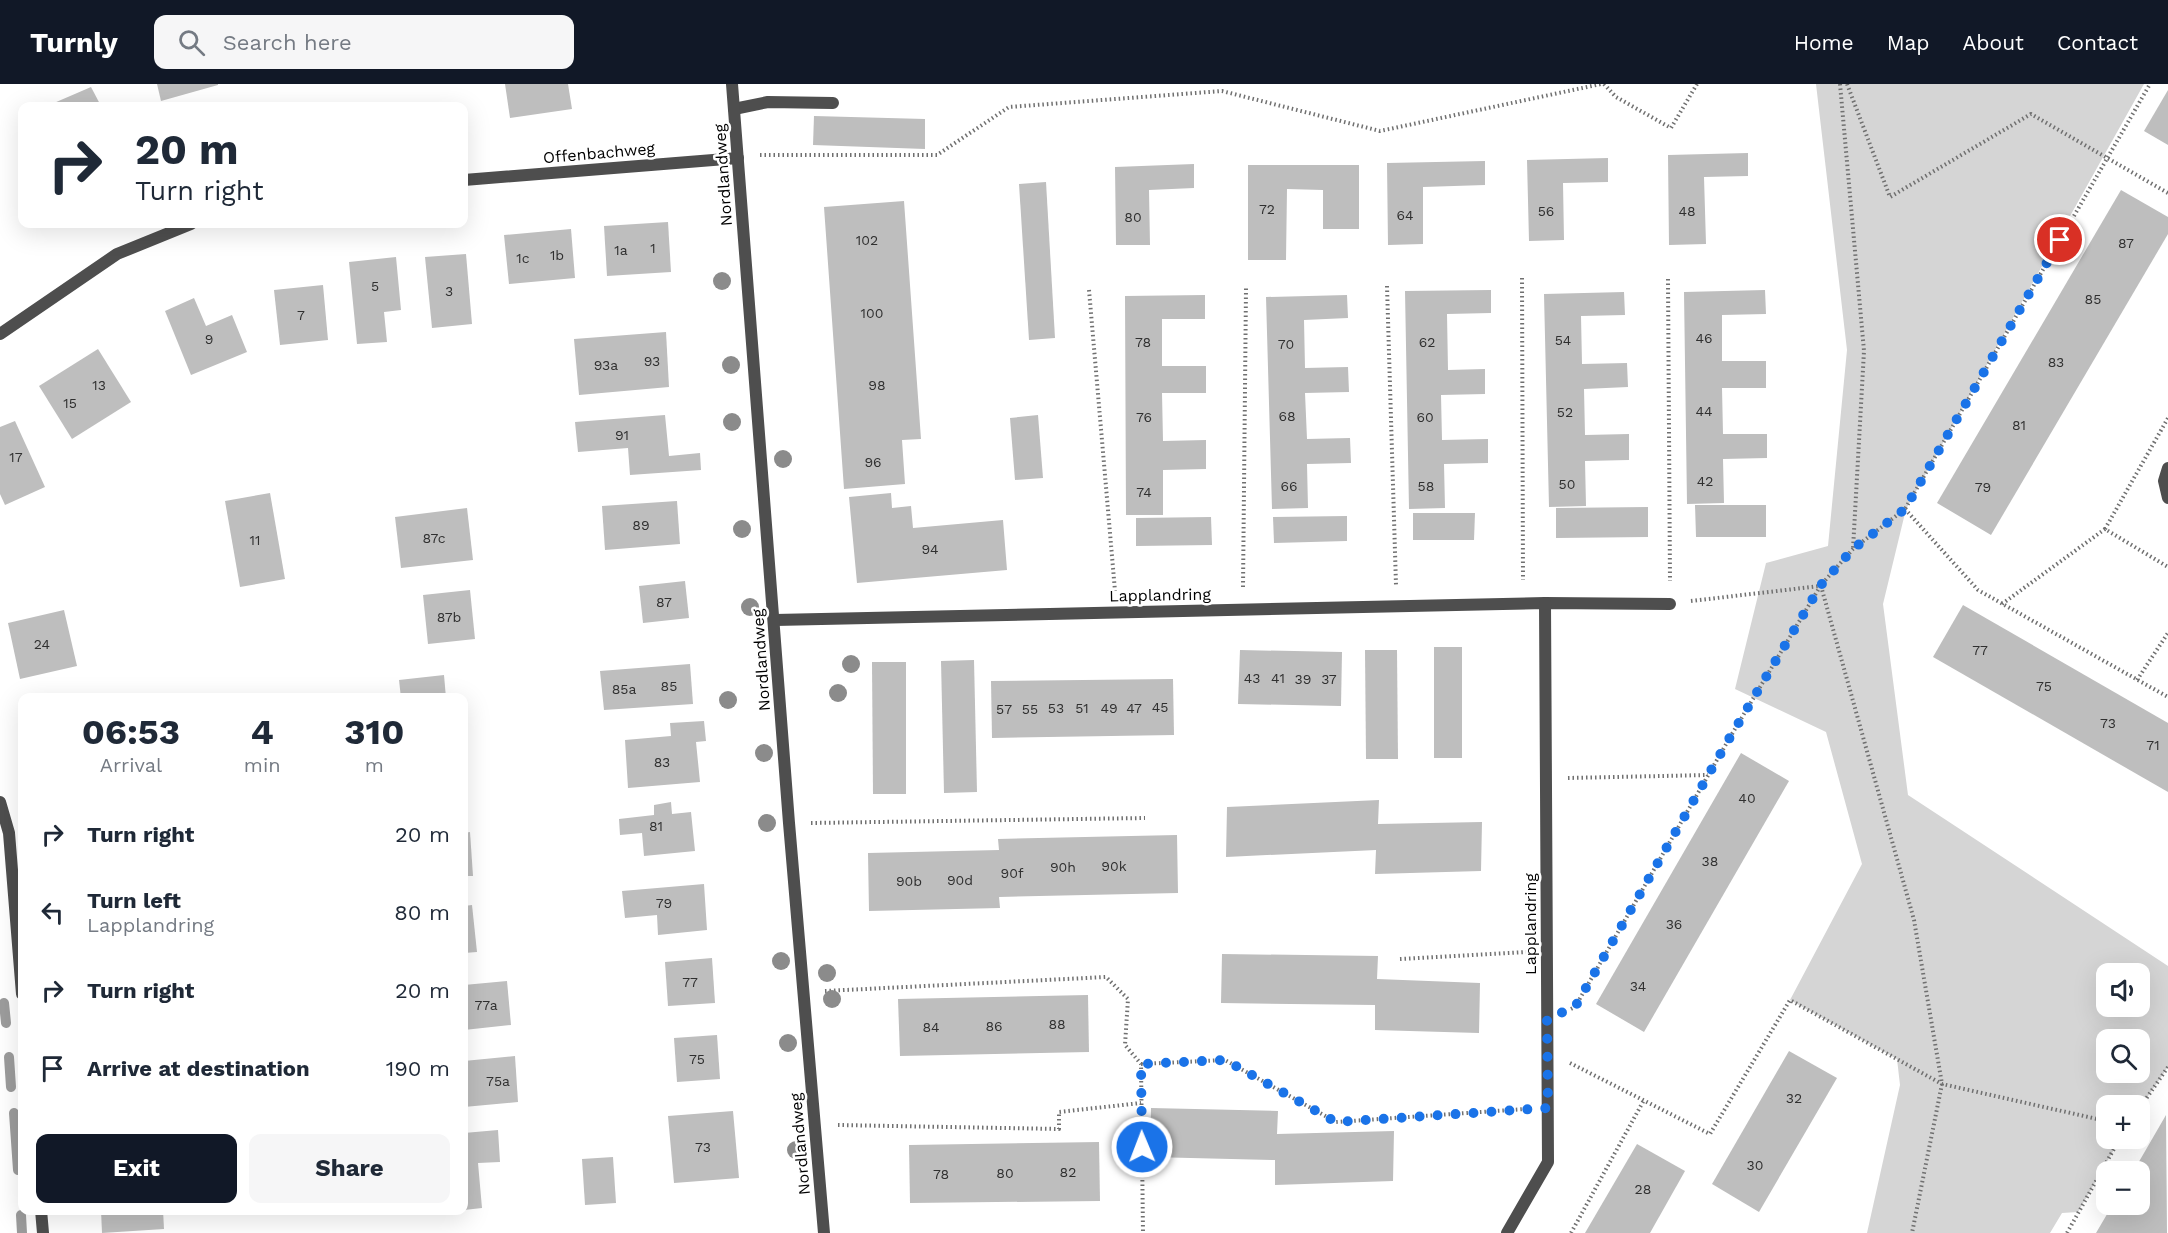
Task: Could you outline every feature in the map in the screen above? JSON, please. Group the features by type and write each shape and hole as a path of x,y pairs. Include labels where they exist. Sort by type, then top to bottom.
{"street":[{"name":"Nordlandweg","path":"732,84 789,824 824,1233"},
{"path":"734,109 768,102 833,104"},
{"name":"Offenbachweg","path":"468,180 738,158"},
{"path":"0,334 117,254 181,228"},
{"path":"2168,468 2164,481 2168,498"},
{"name":"Lapplandring","path":"775,620 1524,603 1670,604"},
{"name":"Lapplandring","path":"1507,1233 1548,1162 1545,603"},
{"path":"0,802 9,833 18,944"},
{"path":"41,1215 43,1233"}],"path":[{"path":"738,158 771,154 937,155 1009,107 1222,91 1380,131 1603,84 1616,97 1671,128 1697,84"},
{"path":"1840,84 1864,351 1853,549"},
{"path":"1847,84 1890,197 2031,114 2168,193"},
{"path":"1547,1019 1575,1007 1821,585 1853,549 1905,509 2150,84"},
{"path":"1522,278 1524,603"},
{"path":"1668,279 1670,604 1821,585"},
{"path":"1387,286 1397,606"},
{"path":"1243,610 1246,288"},
{"path":"1089,290 1117,613"},
{"path":"2002,604 2105,529 2168,418"},
{"path":"1905,509 1978,590 2168,697"},
{"path":"2105,529 2168,567"},
{"path":"1821,585 1914,920 1942,1084 1912,1233"},
{"path":"2137,680 2168,633"},
{"path":"1546,778 1708,776"},
{"path":"789,824 1145,818"},
{"path":"1400,959 1547,951"},
{"path":"804,993 840,989 1106,977 1128,999 1125,1045 1141,1064 1143,1233"},
{"path":"1548,1052 1710,1134 1790,1000 1942,1084 2096,1119"},
{"path":"1141,1064 1225,1060 1336,1122 1548,1108"},
{"path":"2148,1095 2168,1067"},
{"path":"1571,1233 1644,1100"},
{"path":"815,1125 1059,1129 1059,1112 1141,1103"},
{"path":"2067,1233 2114,1149"}],"shaded area":[{"path":"1816,84 2144,84 1906,509 1883,604 1908,795 2168,966 2168,1067 2149,1095 2096,1095 2096,1149 2114,1149 2107,1161 2096,1161 2096,1181 2078,1212 2062,1213 2050,1233 1867,1233 1900,1085 1897,1059 1790,1000 1862,864 1826,732 1735,689 1766,563 1828,546 1847,350"}],"building":[{"path":"157,84 218,84 218,85 161,101"},
{"path":"505,84 568,84 572,109 510,118"},
{"path":"91,87 99,102 56,102"},
{"path":"2168,90 2168,145 2144,131"},
{"path":"814,116 925,119 925,149 813,145"},
{"path":"1748,153 1748,176 1704,177 1706,244 1669,245 1668,155"},
{"path":"1608,158 1608,182 1563,183 1564,240 1529,241 1527,160"},
{"path":"1485,161 1485,185 1423,187 1423,244 1388,245 1387,163"},
{"path":"1194,164 1194,188 1149,190 1150,245 1116,245 1115,167"},
{"path":"1248,165 1359,165 1359,229 1323,229 1323,190 1287,189 1286,260 1248,260"},
{"path":"1046,182 1055,338 1029,340 1019,184"},
{"path":"2121,190 2168,217 2168,234 1991,535 1937,503"},
{"path":"904,201 921,439 902,440 905,484 844,489 824,207"},
{"path":"668,222 671,272 607,276 604,226"},
{"path":"571,229 575,278 509,284 504,235"},
{"path":"466,254 472,324 432,328 425,257"},
{"path":"396,257 401,310 384,312 387,342 357,344 349,262"},
{"path":"323,285 328,340 280,345 274,290"},
{"path":"1491,290 1491,313 1447,314 1448,370 1485,369 1485,394 1441,395 1442,440 1488,439 1488,463 1444,464 1445,508 1409,509 1405,291"},
{"path":"1765,290 1766,314 1722,315 1722,361 1766,361 1766,388 1722,388 1723,434 1767,434 1767,458 1723,459 1724,503 1687,504 1684,292"},
{"path":"1624,292 1625,315 1581,316 1582,364 1627,363 1628,387 1584,389 1585,435 1629,434 1629,460 1585,461 1586,506 1549,507 1544,294"},
{"path":"1205,295 1205,319 1162,319 1162,366 1206,366 1206,393 1162,393 1163,441 1206,440 1206,469 1163,470 1163,515 1126,515 1125,296"},
{"path":"1347,295 1348,318 1304,320 1305,368 1348,367 1349,392 1305,393 1307,439 1350,438 1351,463 1307,464 1308,508 1272,509 1266,297"},
{"path":"194,298 206,326 232,315 247,352 191,375 165,311"},
{"path":"666,332 669,387 579,395 574,339"},
{"path":"98,349 131,402 72,439 39,386"},
{"path":"665,415 669,456 700,453 701,470 630,475 628,448 578,452 575,422"},
{"path":"1038,415 1043,478 1015,480 1010,418"},
{"path":"15,421 45,487 5,505 0,494 0,427"},
{"path":"270,493 285,579 240,587 225,501"},
{"path":"891,493 892,508 911,506 913,528 1003,520 1007,570 857,583 849,497"},
{"path":"677,501 680,544 605,550 602,506"},
{"path":"1695,505 1766,505 1766,537 1696,537"},
{"path":"1648,507 1648,537 1556,538 1556,508"},
{"path":"467,508 473,560 401,568 395,517"},
{"path":"1413,513 1475,513 1474,540 1413,540"},
{"path":"1347,516 1347,541 1274,543 1273,517"},
{"path":"1211,517 1212,545 1136,546 1136,518"},
{"path":"685,581 689,618 643,623 639,586"},
{"path":"470,590 475,639 428,644 423,595"},
{"path":"1963,605 2168,723 2168,792 1933,657"},
{"path":"64,610 77,666 20,679 8,623"},
{"path":"1434,647 1462,647 1462,758 1434,758"},
{"path":"1240,650 1342,652 1341,706 1238,704"},
{"path":"1365,650 1397,650 1398,759 1366,759"},
{"path":"974,660 977,792 944,793 941,661"},
{"path":"872,662 906,662 906,794 873,794"},
{"path":"690,664 693,704 604,710 600,671"},
{"path":"444,675 446,693 400,693 399,680"},
{"path":"1173,679 1174,735 992,738 991,681"},
{"path":"704,721 706,741 696,742 700,782 628,788 625,740 671,736 670,723"},
{"path":"1741,753 1789,781 1644,1032 1596,1004"},
{"path":"1379,800 1378,824 1482,822 1481,871 1375,874 1376,850 1226,857 1227,807"},
{"path":"671,802 672,814 691,812 695,851 644,856 642,833 620,835 619,819 654,815 654,805"},
{"path":"468,832 470,832 473,876 468,876"},
{"path":"1177,835 1178,893 999,897 1000,908 869,911 868,853 999,850 998,839"},
{"path":"704,884 707,930 658,935 657,915 625,918 622,891"},
{"path":"472,905 477,952 468,953 468,906"},
{"path":"1222,954 1378,956 1377,979 1480,983 1479,1033 1375,1030 1375,1005 1221,1003"},
{"path":"712,958 715,1003 668,1006 665,962"},
{"path":"507,981 511,1025 468,1030 468,985"},
{"path":"1088,995 1089,1052 900,1056 898,999"},
{"path":"717,1035 720,1079 677,1082 674,1038"},
{"path":"1789,1051 1837,1078 1759,1212 1712,1184"},
{"path":"515,1056 518,1102 468,1107 468,1061"},
{"path":"1151,1108 1278,1111 1277,1134 1394,1131 1393,1181 1275,1185 1275,1160 1150,1157"},
{"path":"733,1111 739,1178 674,1183 668,1116"},
{"path":"2166,1115 2167,1233 2096,1233 2107,1215 2150,1215 2150,1161 2139,1161 2146,1149 2150,1149 2150,1143"},
{"path":"498,1130 500,1162 478,1163 482,1208 468,1210 468,1133"},
{"path":"1099,1142 1100,1201 910,1203 909,1145"},
{"path":"1637,1144 1685,1171 1650,1233 1585,1233"},
{"path":"613,1157 616,1203 585,1205 582,1159"},
{"path":"101,1215 163,1215 164,1229 102,1233"}],"waterway":[{"path":"4,1003 6,1023"},
{"path":"9,1057 11,1087"},
{"path":"14,1113 18,1170"},
{"path":"21,1215 22,1233"}],"route":[{"path":"1142,1147 1141,1064 1225,1060 1336,1122 1548,1108 1547,1019 1575,1007 1729,739 1821,585 1853,549 1905,509 2060,240"}]}
